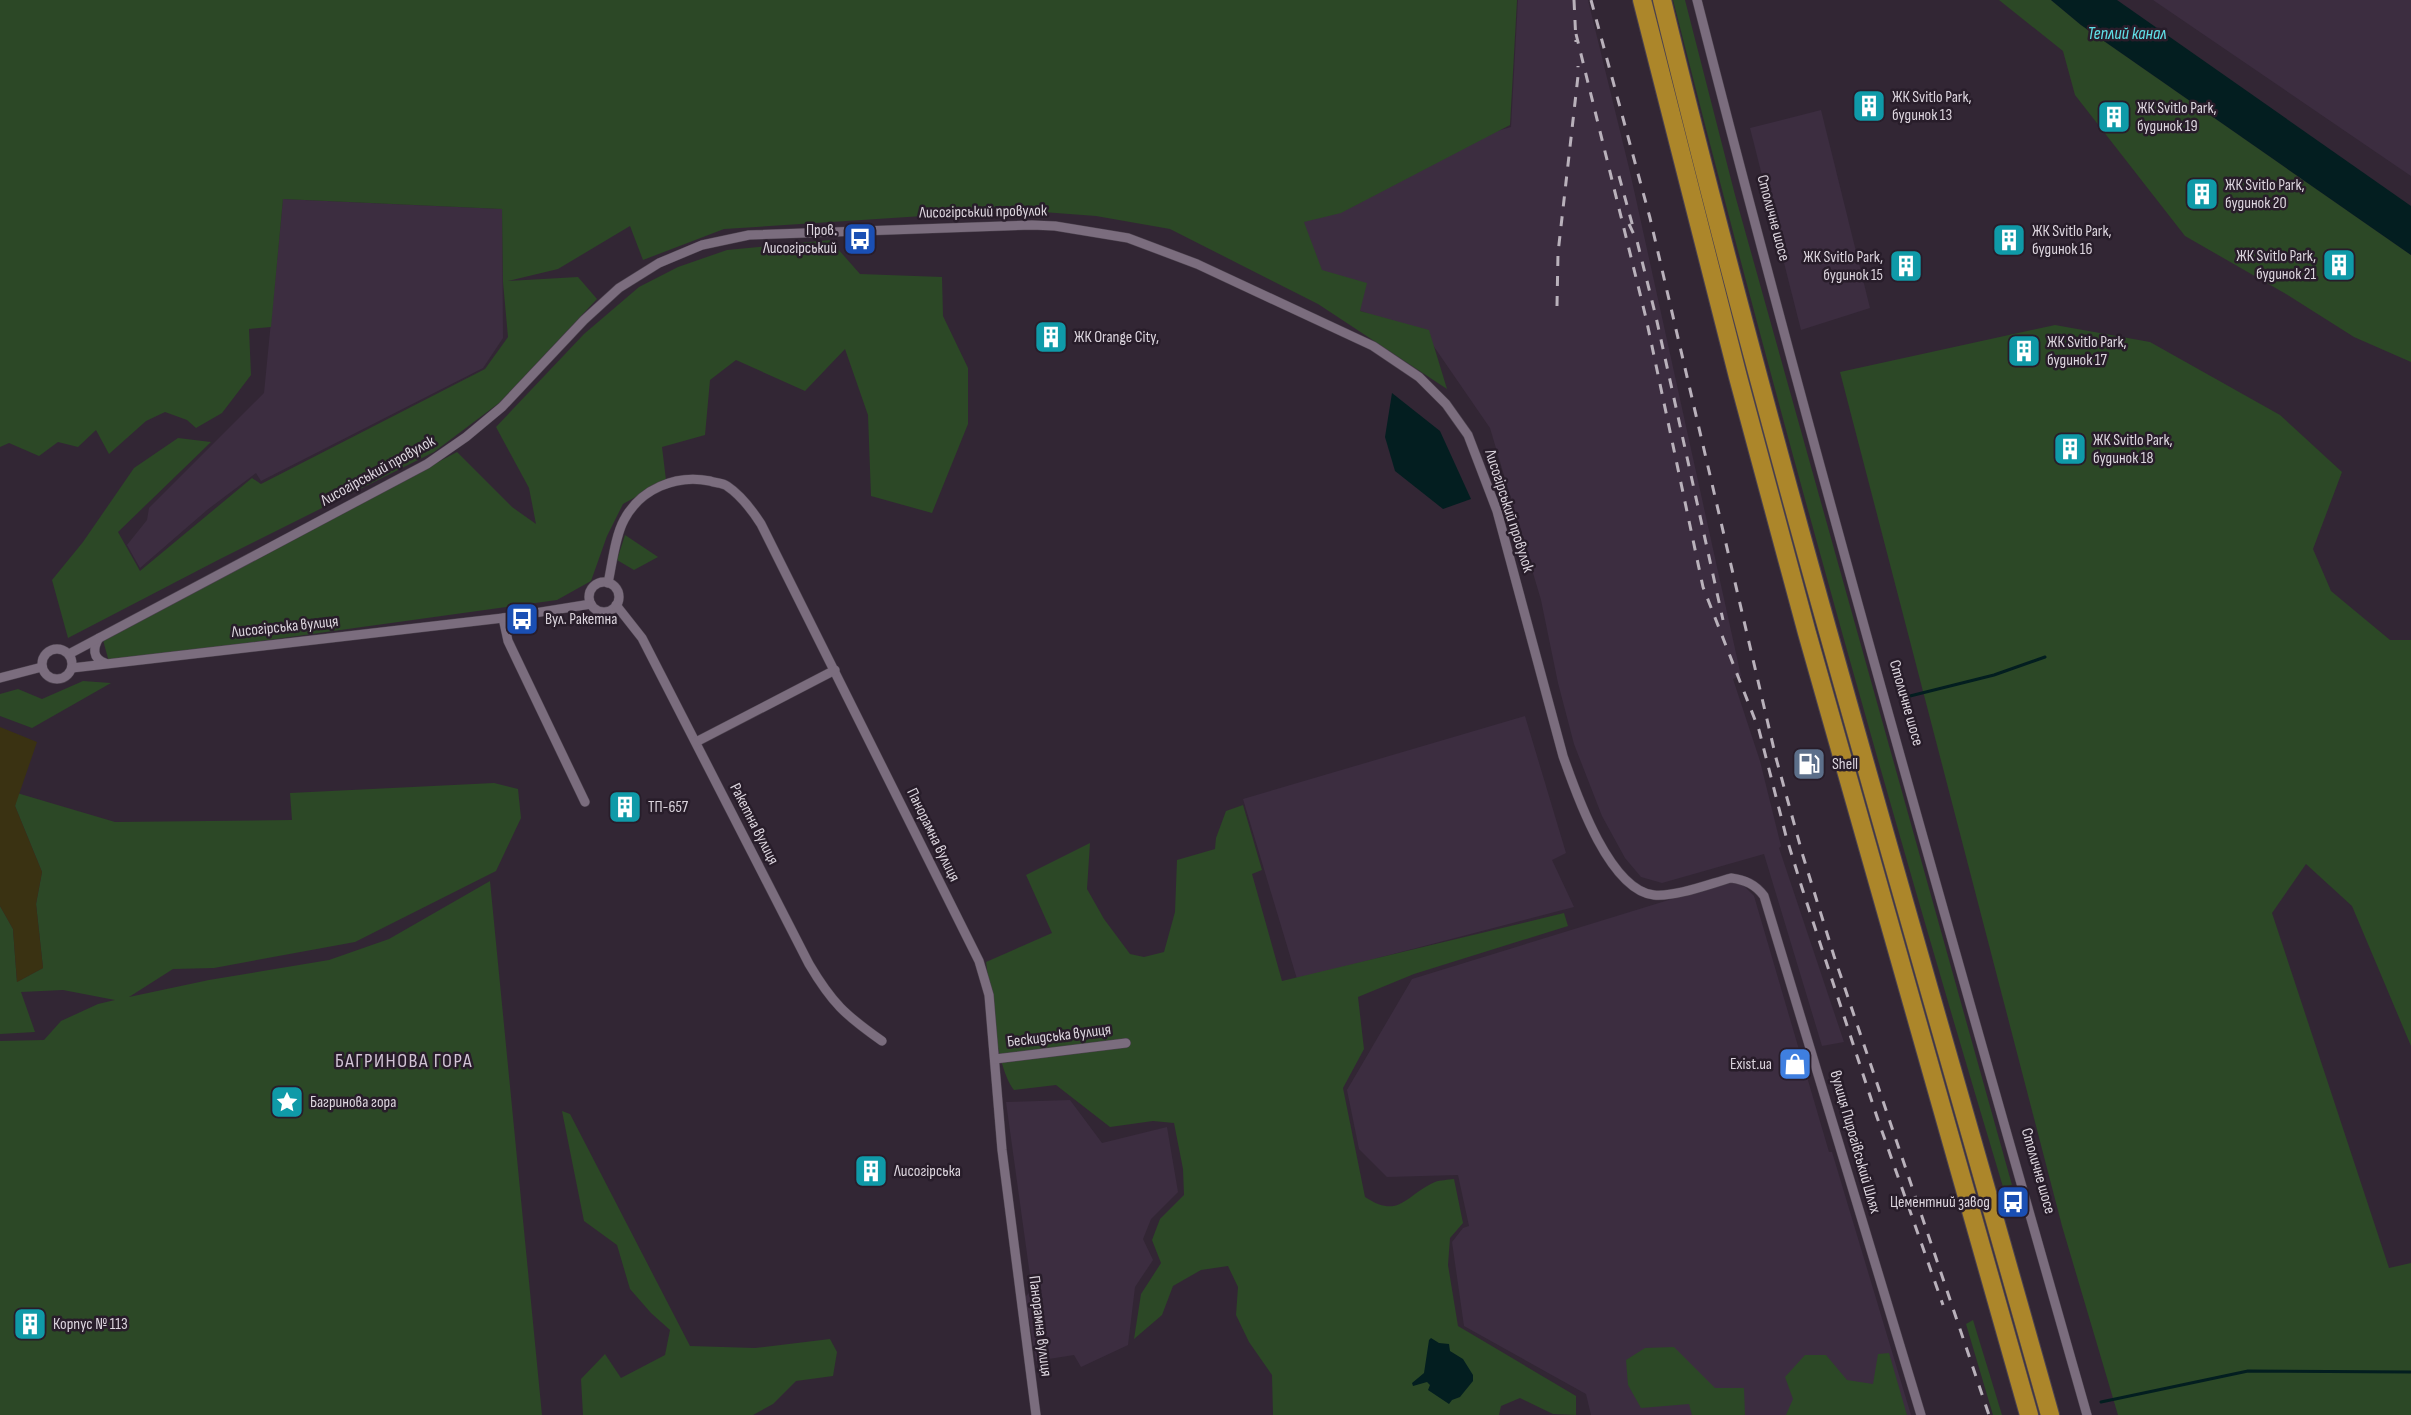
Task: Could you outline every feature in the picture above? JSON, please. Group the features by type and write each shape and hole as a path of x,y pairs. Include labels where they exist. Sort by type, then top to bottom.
{"highway":[{"path":"1641,0 1792,576 2029,1415"},
{"path":"1662,0 1710,196 1757,372 2050,1415"}],"street":[{"name":"Столичне шосе","path":"1697,0 1750,211 1852,582 2087,1415"},
{"name":"Лисогірський провулок","path":"69,654 427,464 502,407 584,320 619,288 639,274 680,253 713,242 748,235 974,226 1055,226 1128,238 1197,264 1373,346 1404,366 1433,390 1458,419 1468,435 1486,479 1497,511 1563,756 1575,789 1615,867 1632,886 1656,895 1669,894 1731,878 1750,882"},
{"name":"Панорамна вулиця","path":"608,583 622,521 638,500 668,482 700,479 726,485 750,507 761,524 979,961 989,995 1002,1150 1036,1415"},
{"path":"600,583 608,583 618,592 616,605 606,612 597,610 591,604 589,597 594,587 600,583"},
{"name":"Лисогірська вулиця","path":"72,668 503,618 591,604"},
{"name":"Ракетна вулиця","path":"616,605 642,638 825,992 852,1020 882,1041"},
{"path":"503,618 508,641 585,802"},
{"path":"99,638 94,646 94,654 98,660 105,663"},
{"path":"56,648 63,649 69,654 72,668 68,674 54,679 44,673 42,667 44,656 49,651 56,648"},
{"path":"0,678 42,667"},
{"path":"696,741 835,670"},
{"name":"вулиця Пирогівський Шлях","path":"1750,882 1759,889 1768,905 1921,1415"},
{"name":"Бескидська вулиця","path":"995,1059 1126,1043"}],"shaded area":[{"path":"1518,0 1588,0 1630,172 1741,676 1733,679 1760,761 1781,846 1779,848 1844,1042 1822,1046 1764,854 1662,883 1641,877 1625,858 1602,816 1574,744 1558,683 1541,600 1490,428 1426,335 1304,290 1228,208 1511,127"},
{"path":"2153,0 2411,0 2411,176"},
{"path":"1821,110 1870,308 1801,330 1750,128"},
{"path":"283,199 502,209 503,338 483,368 261,481 256,473 207,510 140,568 127,545 147,520 149,508 264,393"},
{"path":"1525,716 1566,853 1552,860 1574,907 1297,979 1243,799"},
{"path":"1737,879 1754,896 1829,1152 1832,1152 1911,1415 1591,1415 1586,1394 1464,1326 1452,1242 1463,1228 1469,1226 1458,1175 1387,1177 1359,1149 1347,1090 1412,979"},
{"path":"1070,1100 1102,1143 1167,1127 1178,1192 1151,1219 1143,1239 1153,1260 1135,1287 1128,1345 1081,1367 1074,1355 1036,1361 1025,1297 1032,1290 1006,1102"}],"green space":[{"path":"0,0 1517,0 1510,125 1341,213 1304,222 1322,270 1367,283 1360,311 1429,330 1447,389 1318,304 1170,229 1096,216 1015,210 724,229 643,260 630,226 558,269 508,281 578,277 597,299 499,403 434,452 68,638 52,580 83,542 134,468 178,438 211,442 118,532 140,571 252,478 261,484 485,369 508,337 503,282 502,209 283,199 271,327 249,329 251,375 222,413 196,428 187,420 165,412 146,421 109,454 96,430 78,447 58,442 39,456 9,443 0,447"},
{"path":"1673,0 1685,0 1735,195 2012,1185 2003,1187 1873,744 1791,447"},
{"path":"1999,0 2051,0 2081,25 2411,255 2411,362 2354,337 2286,294 2185,236 2075,95 2063,51"},
{"path":"830,240 860,274 942,277 943,316 968,368 968,424 932,513 871,496 868,415 845,349 805,391 736,360 710,380 705,435 662,447 666,480 623,504 607,536 591,581 557,600 109,662 103,640 457,452 512,507 536,524 529,488 496,427 584,334 639,287 678,267 727,250"},
{"path":"2055,325 2150,342 2280,415 2342,472 2313,549 2331,591 2390,640 2411,640 2411,1046 2352,906 2306,864 2272,913 2389,1268 2411,1263 2411,1415 2118,1415 2062,1226 1840,372"},
{"path":"625,535 658,557 634,570 617,560"},
{"path":"83,681 111,683 32,728 0,716 0,694 18,689 42,699"},
{"path":"494,783 518,789 521,818 496,871 355,942 214,968 173,969 129,997 209,980 329,960 389,939 490,881 542,1415 0,1415 0,1041 44,1040 61,1021 98,1004 115,1000 63,990 21,992 35,1032 0,1034 0,906 13,929 17,982 43,968 36,904 42,872 15,806 17,793 115,822 292,820 290,793"},
{"path":"1243,805 1262,870 1252,874 1282,981 1564,913 1568,926 1414,974 1358,997 1364,1049 1343,1088 1365,1197 1386,1206 1395,1206 1435,1182 1454,1179 1463,1223 1450,1238 1448,1265 1458,1326 1576,1396 1576,1415 1553,1414 1520,1398 1501,1406 1499,1415 1273,1415 1272,1375 1249,1342 1236,1315 1238,1287 1228,1266 1201,1270 1173,1286 1162,1315 1134,1339 1141,1294 1161,1263 1152,1240 1160,1219 1184,1195 1183,1169 1174,1123 1153,1121 1110,1127 1056,1085 1014,1090 1002,1065 998,1048 986,962 1052,933 1026,875 1090,843 1087,889 1104,919 1130,954 1144,957 1164,952 1175,912 1177,860 1215,849 1216,838 1226,811"},
{"path":"562,1111 570,1114 690,1346 755,1348 830,1339 837,1352 833,1376 796,1381 773,1404 753,1415 583,1415 581,1379 605,1354 621,1378 665,1355 670,1330 630,1289 617,1245 584,1221"},
{"path":"1973,1320 2002,1415 1993,1415 1966,1324"},
{"path":"1674,1347 1715,1388 1744,1388 1745,1415 1692,1415 1689,1404 1641,1408 1628,1385 1626,1360 1645,1348"},
{"path":"1889,1353 1907,1415 1786,1415 1793,1399 1785,1377 1805,1355 1826,1355 1847,1380 1873,1384 1878,1354"}],"sand":[{"path":"0,727 37,742 15,806 42,872 36,904 43,968 17,982 13,929 0,906"}],"water":[{"name":"Теплий канал","path":"2051,0 2117,0 2411,206 2411,255 2081,25"},
{"path":"1392,393 1440,431 1471,499 1443,509 1395,471 1385,437"},
{"path":"1431,1338 1439,1343 1449,1344 1450,1351 1463,1359 1473,1375 1473,1381 1460,1397 1449,1404 1428,1390 1430,1385 1427,1382 1413,1386 1412,1383 1424,1373"}],"waterway":[{"path":"1910,696 1994,675 2045,657"},
{"path":"2101,1402 2248,1371 2411,1372"}],"railway":[{"path":"1574,0 1576,42"},
{"path":"1591,0 1650,218 1776,758 1803,856 1834,956 1989,1415"},
{"path":"1576,34 1646,318 1703,587 1759,730 1802,888 1877,1117 1943,1305"},
{"path":"1557,306 1558,253 1578,66"},
{"path":"1619,176 1633,227"},
{"path":"1629,224 1637,241 1656,317 1723,620"}],"place":[{"name":"ЖК Svitlo Park, будинок 13","path":"1869,106"},
{"name":"ЖК Svitlo Park, будинок 19","path":"2114,117"},
{"name":"ЖК Svitlo Park, будинок 20","path":"2202,194"},
{"name":"Пров. Лисогірський","path":"860,239"},
{"name":"ЖК Svitlo Park, будинок 16","path":"2009,240"},
{"name":"ЖК Svitlo Park, будинок 21","path":"2339,265"},
{"name":"ЖК Svitlo Park, будинок 15","path":"1906,266"},
{"name":"ЖК Orange City,","path":"1051,337"},
{"name":"ЖК Svitlo Park, будинок 17","path":"2024,351"},
{"name":"ЖК Svitlo Park, будинок 18","path":"2070,449"},
{"name":"Вул. Ракетна","path":"522,619"},
{"name":"Shell","path":"1809,764"},
{"name":"ТП-657","path":"625,807"},
{"name":"Exist.ua","path":"1795,1064"},
{"name":"Багринова гора","path":"287,1102"},
{"name":"Лисогірська","path":"871,1171"},
{"name":"Цементний завод","path":"2013,1202"},
{"name":"Корпус № 113","path":"30,1324"}],"district":[{"name":"БАГРИНОВА ГОРА","path":"404,1061"}]}
